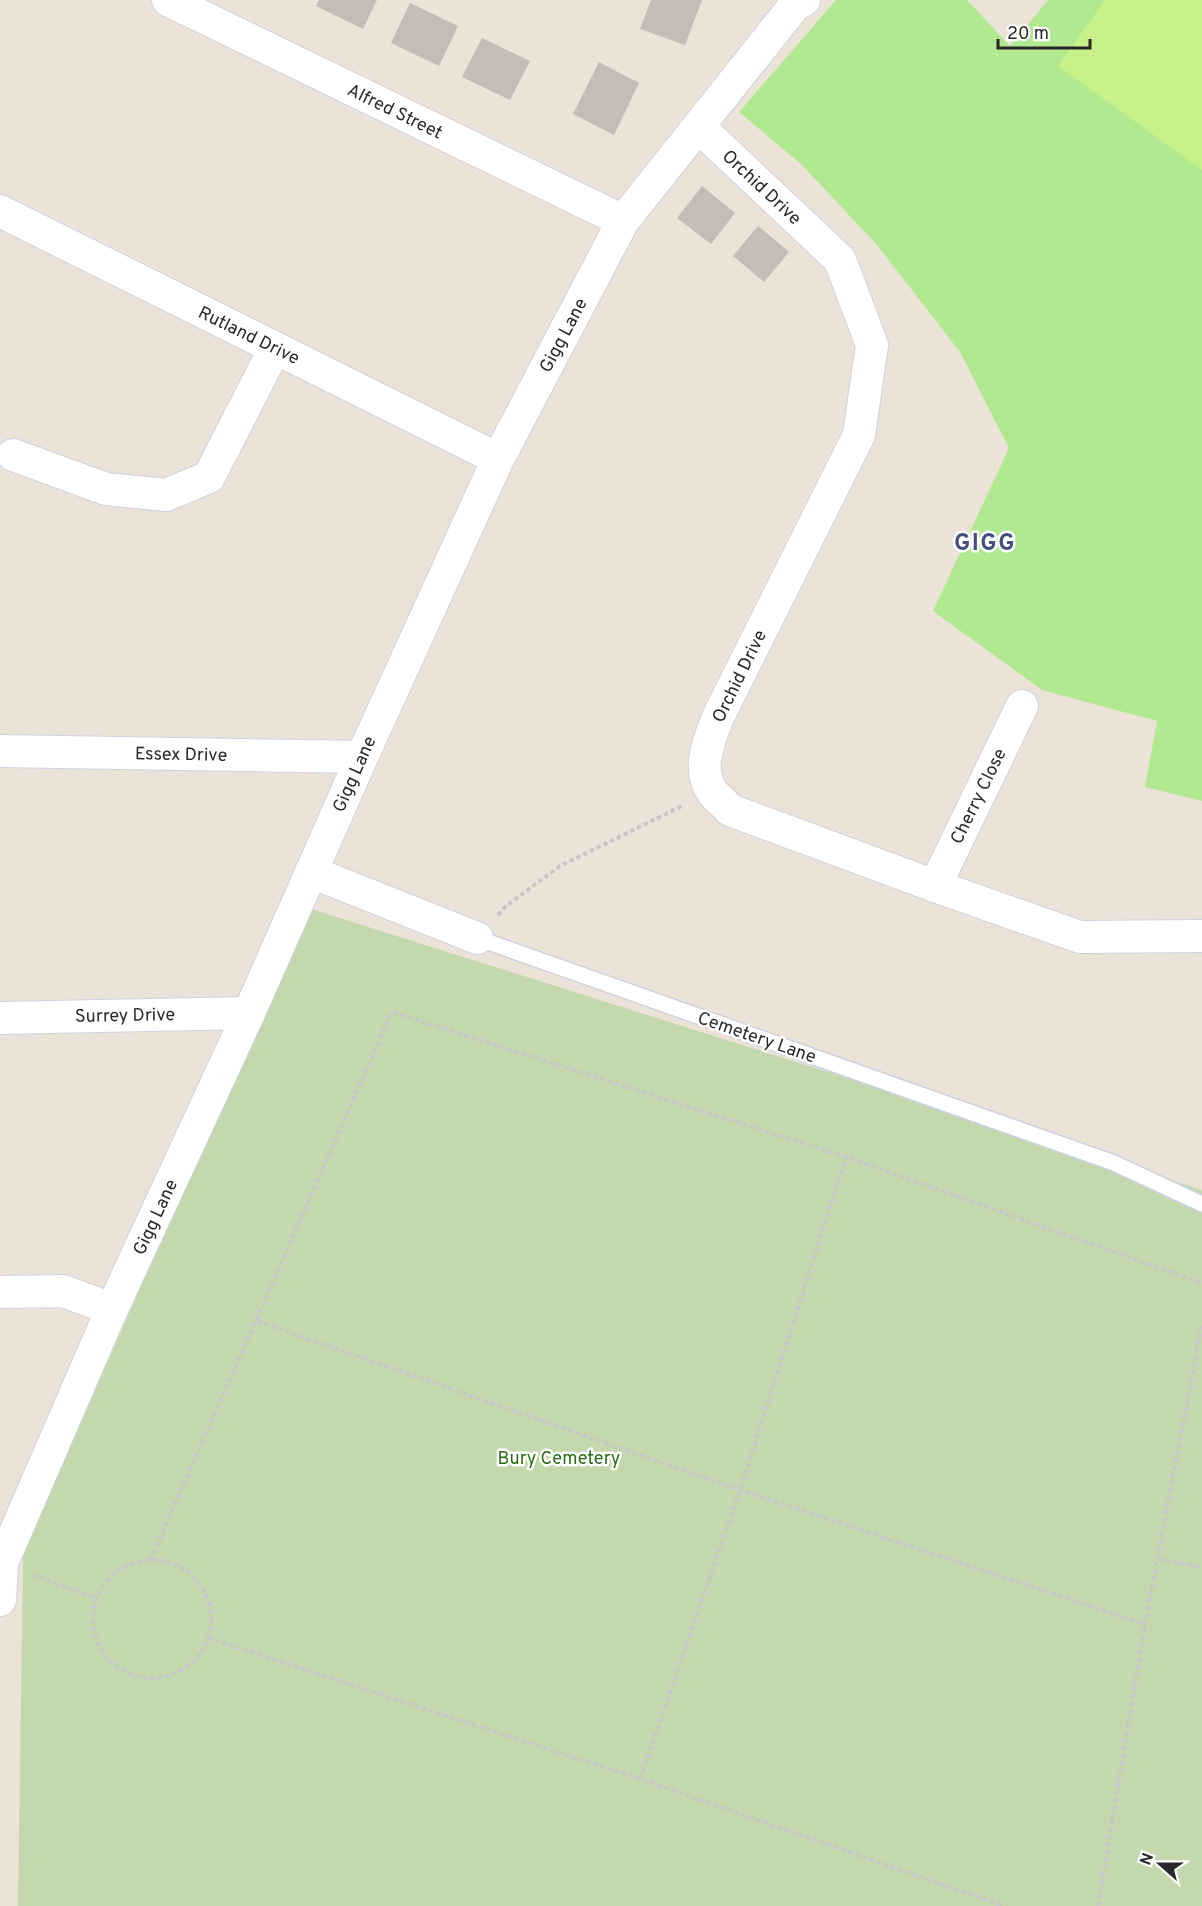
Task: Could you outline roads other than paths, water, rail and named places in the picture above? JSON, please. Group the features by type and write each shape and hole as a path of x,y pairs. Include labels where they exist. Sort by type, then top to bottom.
{"street":[{"name":"Alfred Street","path":"168,0 623,221"},
{"name":"Gigg Lane","path":"0,1600 1,1563 112,1309 249,1013 362,757 498,459 623,221 795,5 804,0"},
{"name":"Orchid Drive","path":"699,127 840,260 872,345 860,435 718,717 706,748 705,773 712,792 730,810 934,886"},
{"name":"Rutland Drive","path":"0,211 498,459"},
{"path":"13,455 106,489 166,495 209,477 275,348"},
{"name":"Cherry Close","path":"934,886 1022,706"},
{"name":"Essex Drive","path":"0,751 362,757"},
{"name":"Cemetery Lane","path":"311,872 477,938"},
{"path":"934,886 1080,937 1202,936"},
{"name":"Surrey Drive","path":"0,1018 249,1013"},
{"path":"0,1292 63,1291 112,1309"}],"lane":[{"name":"Cemetery Lane","path":"477,938 1114,1163 1202,1204"}],"district":[{"name":"GIGG","path":"985,542"}],"park label":[{"name":"Bury Cemetery","path":"559,1458"}]}
